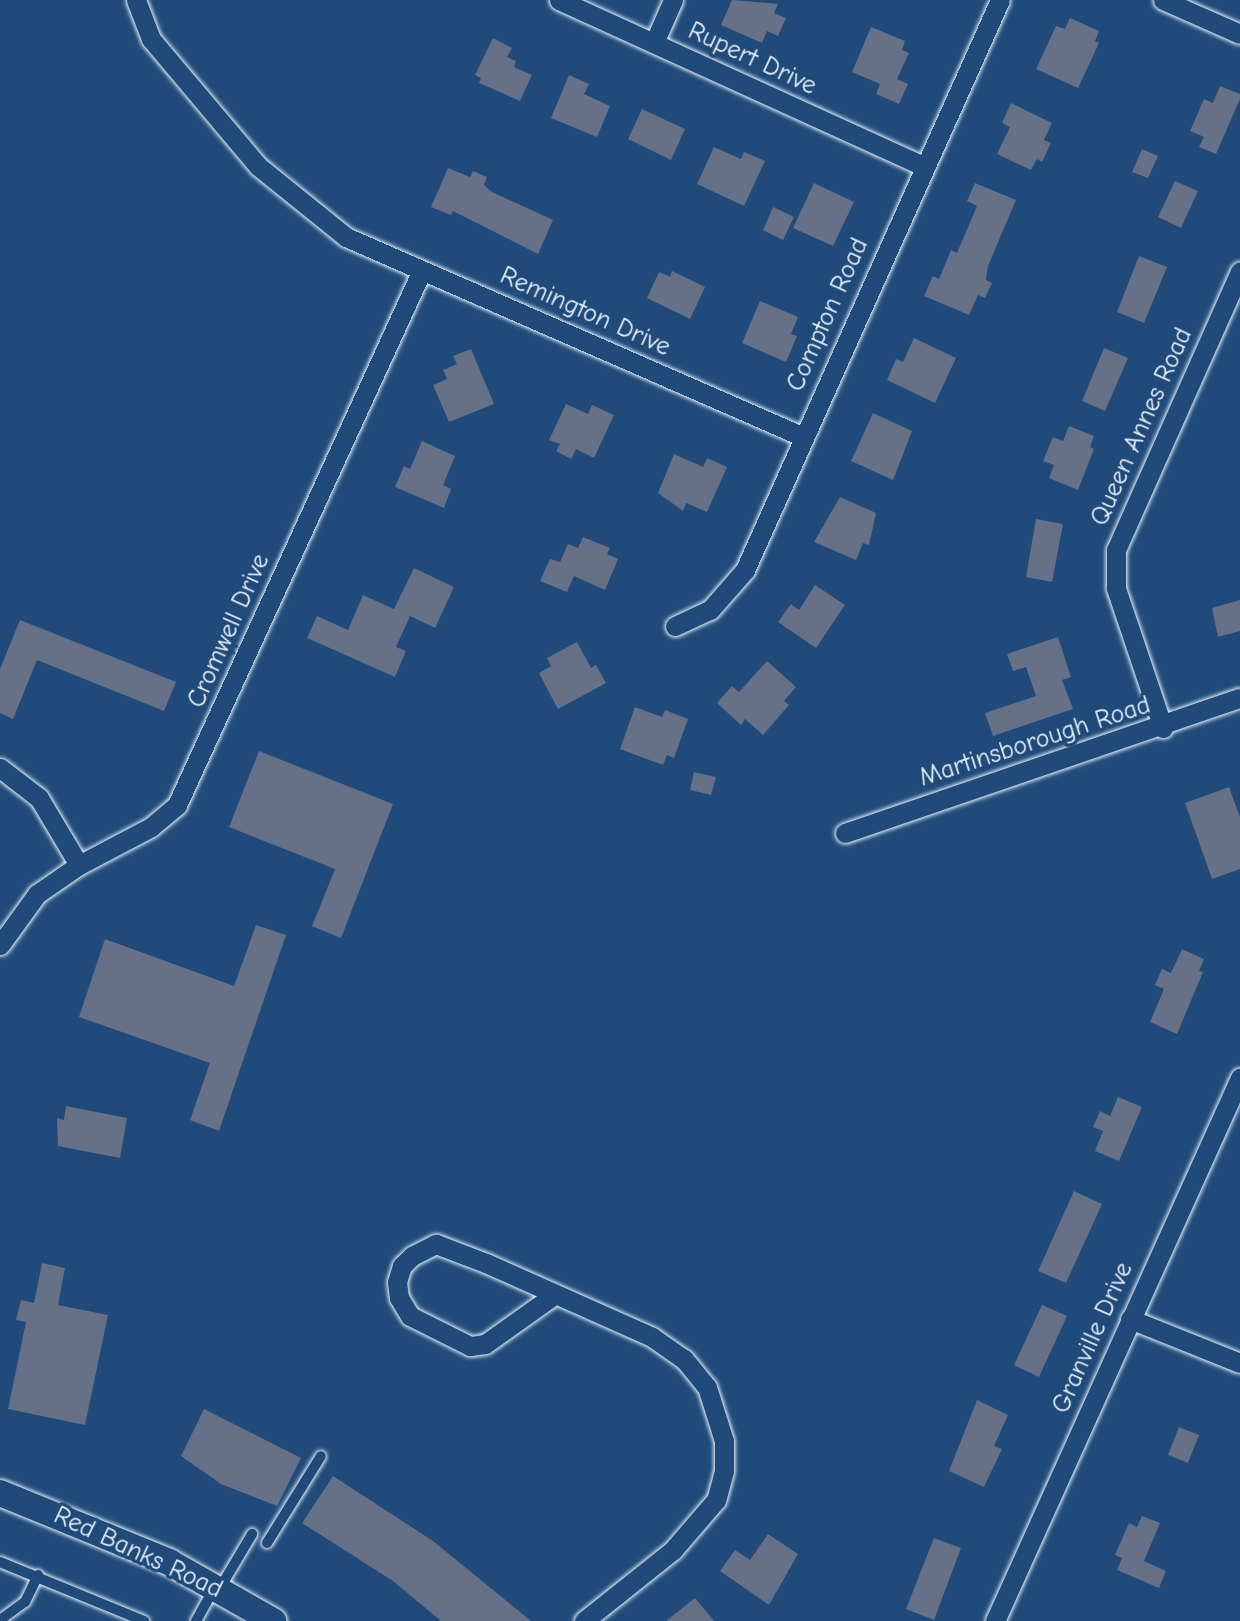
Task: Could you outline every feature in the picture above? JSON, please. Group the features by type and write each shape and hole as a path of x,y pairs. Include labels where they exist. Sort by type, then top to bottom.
{"street":[{"name":"Remington Drive","path":"136,0 151,39 258,166 346,237 803,437"},
{"name":"Rupert Drive","path":"559,0 923,166"},
{"path":"654,43 673,0"},
{"name":"Compton Road","path":"675,626 710,610 745,570 923,166 1000,0"},
{"path":"1163,0 1240,34"},
{"name":"Cromwell Drive","path":"0,945 37,894 79,865 151,827 177,805 422,270"},
{"name":"Queen Annes Road","path":"1163,727 1116,588 1116,550 1238,284"},
{"name":"Martinsborough Road","path":"845,833 1163,727 1240,698"},
{"path":"0,768 39,798 79,865"},
{"name":"Granville Drive","path":"995,1621 1240,1078"},
{"path":"554,1294 485,1344 470,1346 410,1316 399,1298 397,1282 402,1266 412,1255 436,1244 554,1294 652,1337 684,1359 707,1387 724,1441 724,1471 716,1500 697,1526 584,1621"},
{"path":"1130,1319 1240,1363"},
{"name":"Red Banks Road","path":"0,1493 169,1562 273,1621"}],"lane":[{"path":"267,1543 321,1456"},
{"path":"196,1621 252,1534"},
{"path":"0,1562 38,1575 144,1621"},
{"path":"0,1620 25,1602 38,1575"}],"building":[{"path":"732,0 778,4 774,13 786,18 778,36 767,31 762,43 721,25"},
{"path":"1070,18 1099,31 1095,41 1099,43 1078,88 1036,69 1056,26 1065,29"},
{"path":"871,27 905,41 902,50 909,53 897,79 908,84 899,104 876,94 880,84 852,72"},
{"path":"493,38 512,48 507,57 516,61 514,67 532,75 520,101 479,83 481,78 475,75"},
{"path":"569,75 589,84 584,94 610,106 597,137 551,118"},
{"path":"1220,86 1240,94 1240,99 1216,154 1199,147 1204,137 1190,131 1204,99 1213,103"},
{"path":"1011,103 1052,123 1044,140 1051,143 1042,162 1037,159 1031,170 997,154 1010,127 1002,123"},
{"path":"642,109 685,129 671,160 628,139"},
{"path":"714,147 741,159 744,152 765,161 744,206 697,184"},
{"path":"1142,149 1158,156 1148,178 1132,172"},
{"path":"448,168 470,177 473,171 487,177 484,185 492,192 553,220 538,254 453,211 451,215 431,207"},
{"path":"1175,181 1198,191 1181,228 1158,217"},
{"path":"814,183 854,202 833,246 793,228"},
{"path":"975,183 1016,200 988,266 986,280 992,283 985,298 978,295 969,315 924,296 933,276 939,279 951,250 957,253 977,206 967,201"},
{"path":"773,207 794,217 783,240 763,230"},
{"path":"1139,256 1167,267 1144,323 1117,312"},
{"path":"672,271 705,287 690,319 647,298 659,272 670,277"},
{"path":"760,301 798,317 791,334 797,336 786,362 742,343"},
{"path":"914,338 956,358 935,403 887,380 896,359 903,362"},
{"path":"1104,348 1128,358 1105,411 1082,401"},
{"path":"471,349 494,404 449,422 433,385 447,379 443,370 457,364 453,356"},
{"path":"566,404 588,414 592,405 614,415 594,458 576,449 571,459 556,451 560,444 549,440"},
{"path":"873,413 912,431 893,480 851,461"},
{"path":"1069,426 1094,436 1090,447 1094,449 1078,490 1049,478 1054,465 1043,461 1053,437 1063,441"},
{"path":"422,441 455,456 443,485 451,489 444,508 395,487 404,466 410,469"},
{"path":"674,454 703,467 707,458 727,467 707,512 686,503 683,511 658,493"},
{"path":"840,497 876,513 869,545 863,543 856,560 814,542"},
{"path":"1036,519 1063,524 1052,582 1026,577"},
{"path":"583,537 610,548 607,554 618,559 605,590 574,576 567,592 540,581 550,559 560,562 568,544 578,548"},
{"path":"414,568 454,587 435,628 410,616 396,647 406,651 395,677 307,638 317,616 348,630 363,595 394,609"},
{"path":"815,585 845,605 816,648 778,622 791,604 799,610"},
{"path":"1240,600 1240,631 1218,637 1212,608"},
{"path":"20,620 176,682 164,711 37,660 13,719 0,713 0,669"},
{"path":"1058,637 1071,677 1062,680 1073,709 993,736 985,713 1036,696 1026,667 1013,671 1007,654"},
{"path":"577,642 591,668 596,665 606,683 558,709 539,673 551,666 547,658"},
{"path":"767,661 796,687 784,701 789,705 763,735 745,719 741,725 717,703 732,686 739,692"},
{"path":"635,707 662,717 665,710 688,719 674,758 667,755 663,765 620,749"},
{"path":"259,751 393,804 341,938 312,926 335,869 229,827"},
{"path":"694,772 716,777 711,795 690,790"},
{"path":"1229,787 1240,817 1240,869 1212,879 1185,803"},
{"path":"256,925 286,935 219,1131 190,1120 210,1063 79,1017 105,939 234,986"},
{"path":"1182,949 1204,959 1199,971 1203,972 1177,1034 1150,1022 1164,989 1155,985 1162,969 1171,973"},
{"path":"1118,1097 1142,1107 1119,1161 1095,1151 1103,1131 1093,1127 1100,1111 1110,1116"},
{"path":"66,1106 127,1118 120,1158 58,1146 57,1118 64,1120"},
{"path":"1074,1191 1102,1204 1066,1283 1038,1271"},
{"path":"42,1263 65,1268 58,1305 108,1315 85,1425 8,1409 26,1322 16,1320 21,1300 34,1303"},
{"path":"1042,1305 1067,1316 1039,1377 1014,1365"},
{"path":"977,1400 1008,1415 994,1446 1002,1449 984,1487 949,1471"},
{"path":"204,1409 301,1458 277,1506 221,1484 181,1456"},
{"path":"1179,1427 1199,1435 1188,1463 1168,1455"},
{"path":"333,1476 433,1541 531,1621 441,1621 393,1581 302,1523"},
{"path":"1142,1516 1160,1523 1144,1561 1166,1571 1159,1588 1117,1570 1122,1558 1115,1555 1129,1523 1137,1527"},
{"path":"768,1534 798,1554 769,1605 720,1571 735,1550 750,1560"},
{"path":"934,1538 961,1548 934,1620 906,1609"},
{"path":"695,1598 714,1621 666,1621"}]}
